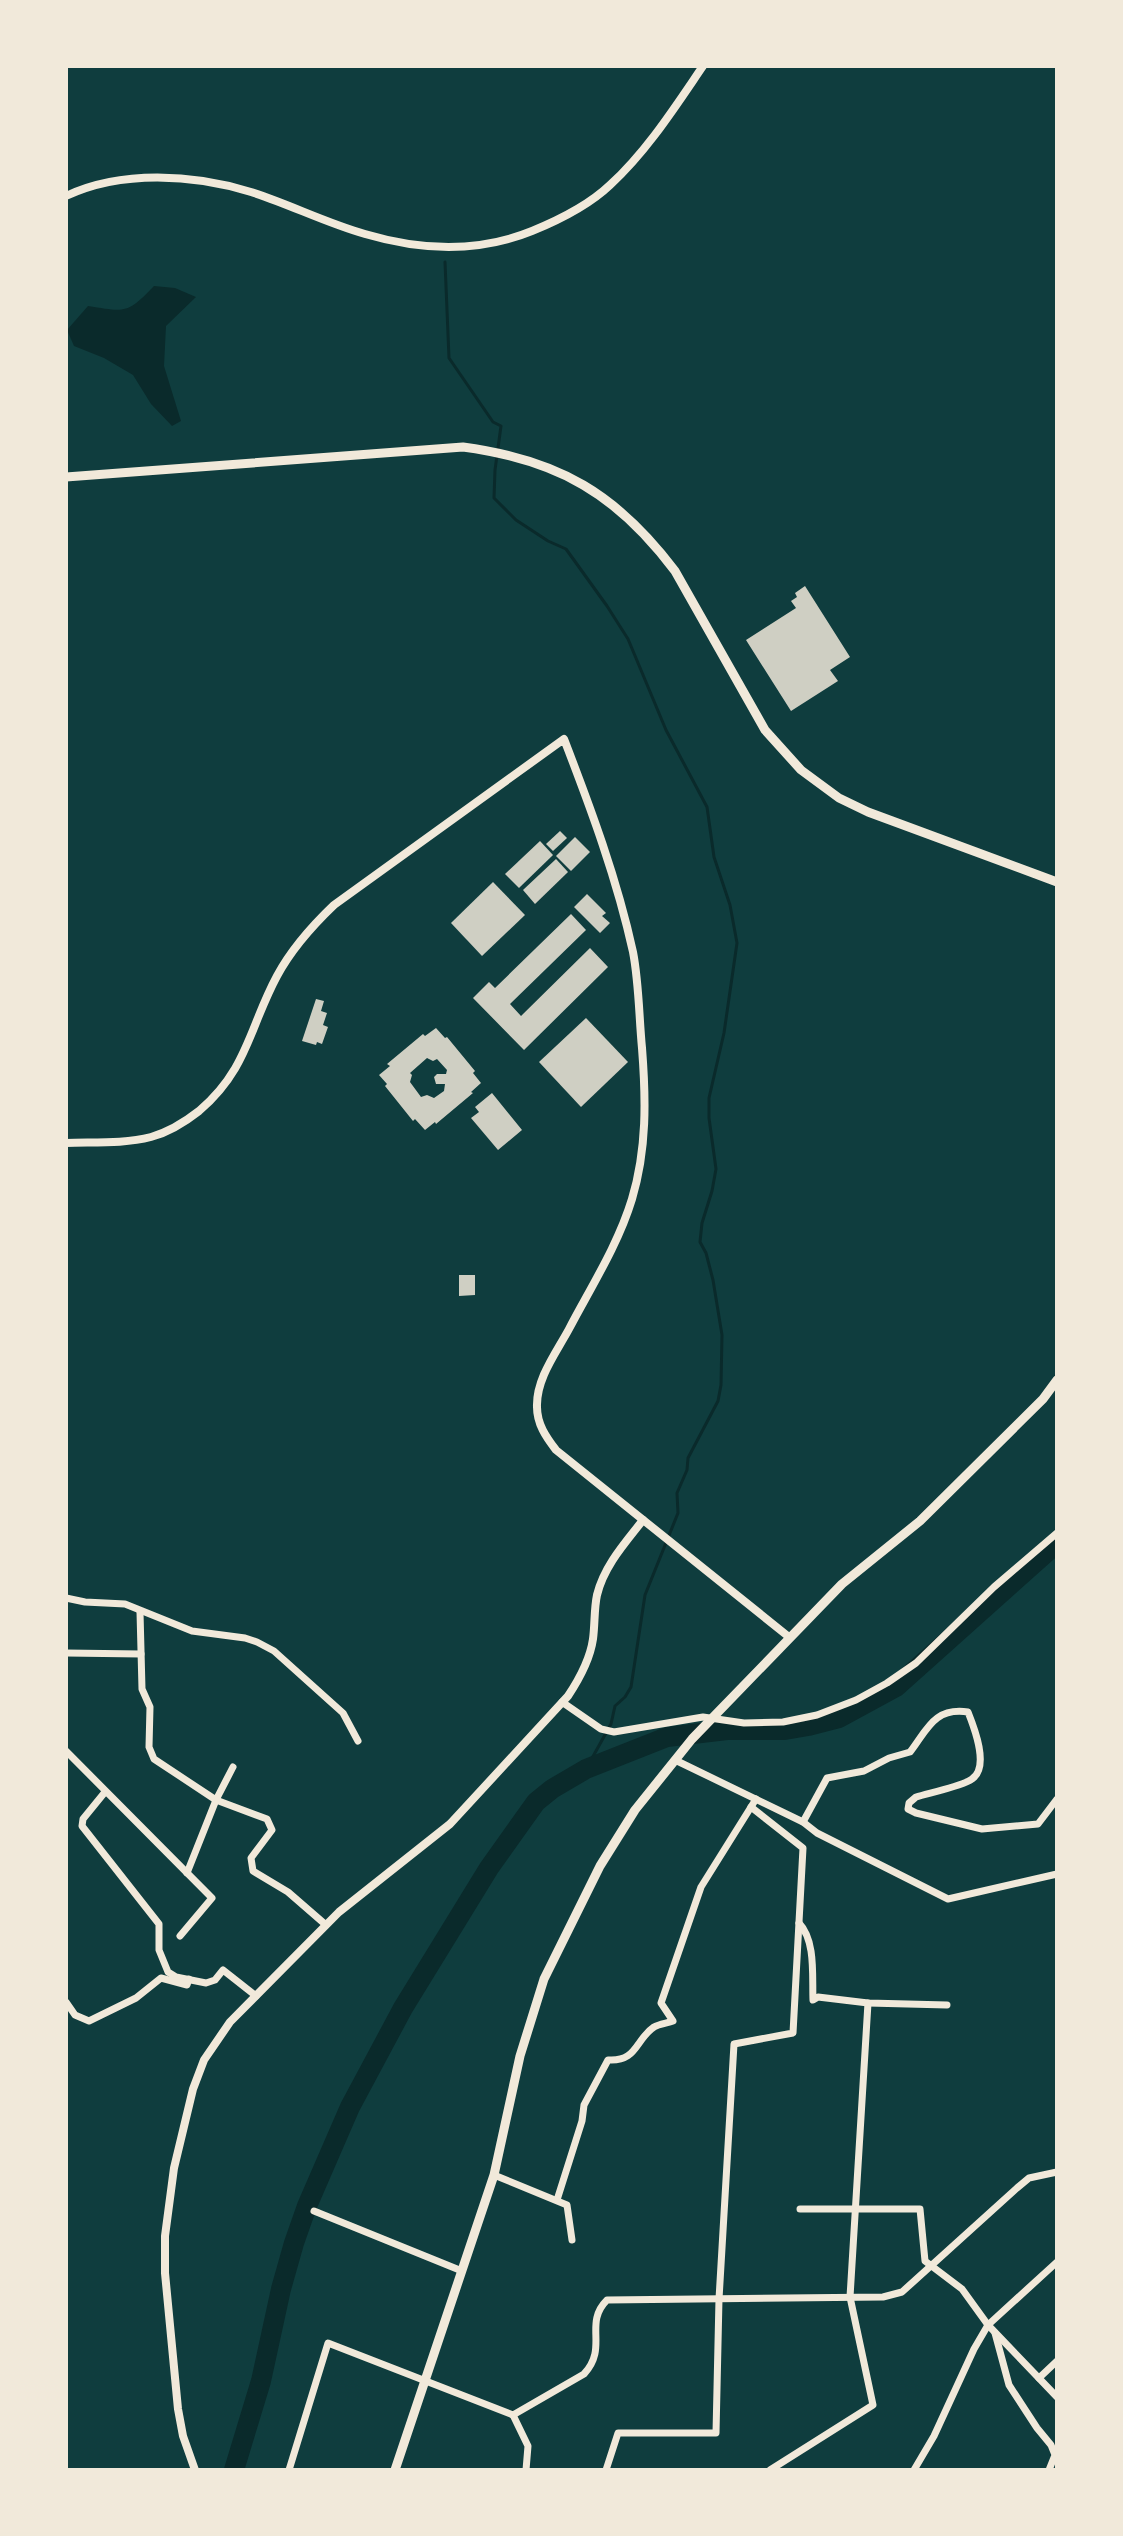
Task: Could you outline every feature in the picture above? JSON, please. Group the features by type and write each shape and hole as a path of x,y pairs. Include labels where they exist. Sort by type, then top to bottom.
{"main road":[{"path":"66,477 463,447 507,455 551,469 606,498 652,542 675,571 765,730 782,751 818,784 868,812 1057,882"},
{"path":"395,2470 494,2175 520,2056 544,1979 600,1866 635,1810 692,1739 842,1584 930,1512 1043,1399 1057,1380"}],"street":[{"path":"66,196 106,184 135,180 195,180 251,192 364,234 406,244 482,246 550,224 609,186 649,141 703,66"},
{"path":"66,1143 141,1139 185,1122 229,1081 277,977 301,939 317,921 334,905 564,739 602,841 634,955 645,1089 645,1129 639,1174 624,1223 542,1378 537,1408 545,1436 556,1450 789,1637"},
{"path":"195,2470 180,2423 165,2273 168,2204 193,2089 204,2060 230,2022 326,1925 459,1815 562,1702 579,1679 588,1658 593,1640 596,1596 602,1579 643,1520"},
{"path":"562,1702 601,1729 614,1732 703,1717 744,1723 783,1722 817,1715 877,1689 916,1663 994,1587 1057,1533"},
{"path":"66,1598 134,1606 140,1612 192,1631 245,1638 274,1651 343,1713 358,1741"},
{"path":"140,1612 142,1689 150,1707 151,1755 216,1800 267,1819 272,1830 251,1858 250,1866 253,1871 288,1892 326,1925"},
{"path":"66,1653 141,1654"},
{"path":"803,1822 827,1778 864,1771 889,1758 910,1752 926,1727 938,1717 955,1710 968,1712 979,1742 979,1771 972,1779 916,1797 909,1803 908,1809 982,1829 1038,1824 1057,1799"},
{"path":"66,1751 212,1898 180,1936"},
{"path":"675,1760 753,1803 803,1822 817,1833 948,1899 1057,1874"},
{"path":"187,1873 216,1800 233,1767"},
{"path":"105,1792 83,1819 82,1826 159,1924 159,1950 168,1972 176,1977 206,1983 215,1980 223,1970 256,1996"},
{"path":"606,2470 618,2433 716,2433 719,2299 734,2044 793,2033 803,1848 753,1803"},
{"path":"557,2200 582,2121 584,2105 608,2060 619,2060 631,2054 655,2027 673,2021 661,2003 701,1887 753,1803"},
{"path":"799,1923 806,1931 810,1947 813,2000 818,1997 868,2003 947,2005"},
{"path":"66,2002 75,2015 89,2021 136,1998 161,1978 187,1985 189,1979"},
{"path":"770,2470 873,2405 850,2297 868,2003"},
{"path":"513,2415 584,2374 593,2364 597,2352 596,2316 607,2300 883,2297 902,2292 1029,2178 1057,2172"},
{"path":"494,2175 567,2205 572,2240"},
{"path":"800,2209 920,2209 925,2261 962,2289 991,2329 1057,2397"},
{"path":"314,2211 462,2271"},
{"path":"914,2470 934,2436 974,2349 1057,2262"},
{"path":"991,2329 1009,2385 1051,2445 1055,2455 1049,2470"},
{"path":"289,2470 328,2343 513,2415 528,2446 526,2470"},
{"path":"1039,2378 1057,2361"}],"water":[{"path":"154,286 175,288 196,297 166,326 164,366 181,421 172,426 151,404 133,375 104,358 74,346 67,330 88,306 125,309 138,302"}],"building":[{"path":"805,586 850,657 830,670 838,681 791,711 746,640 796,608 791,601 797,597 795,593"},
{"path":"560,831 567,838 553,851 546,844"},
{"path":"575,837 590,852 571,871 556,856"},
{"path":"540,841 553,855 519,888 505,874"},
{"path":"556,859 568,872 535,904 523,890"},
{"path":"493,882 525,915 482,956 451,923"},
{"path":"587,894 606,913 602,916 610,923 600,933 574,907"},
{"path":"571,914 586,930 510,1004 521,1016 590,948 608,967 524,1050 473,998 489,982 495,988"},
{"path":"316,999 324,1001 321,1011 327,1013 323,1025 328,1027 322,1044 317,1042 316,1045 302,1041"},
{"path":"586,1018 628,1062 581,1107 539,1062"},
{"path":"436,1028 447,1037 481,1083 473,1093 425,1130 415,1119 413,1121 379,1075 390,1066 387,1064 423,1034 425,1036","holes":["427,1058 437,1059 447,1070 446,1074 434,1077 436,1084 445,1084 444,1091 434,1098 427,1095 421,1097 410,1082 410,1073"]},
{"path":"492,1093 522,1130 498,1150 471,1118 479,1112 475,1107"},
{"path":"459,1275 475,1275 475,1295 459,1296"}],"waterway":[{"path":"445,262 449,358 493,422 501,426 494,498 516,520 566,549 628,639 666,730 707,807 714,857 730,905 737,943 724,1033 709,1098 716,1169 700,1242 713,1280 722,1335 721,1385 718,1401 688,1458 687,1470 677,1493 678,1513 645,1595 631,1687 615,1706 611,1724 586,1769"},
{"path":"234,2470 261,2381 294,2243 350,2107 403,2008 489,1868 536,1802 586,1769 667,1737 727,1730 785,1730 839,1718 896,1687 1057,1543"}]}
